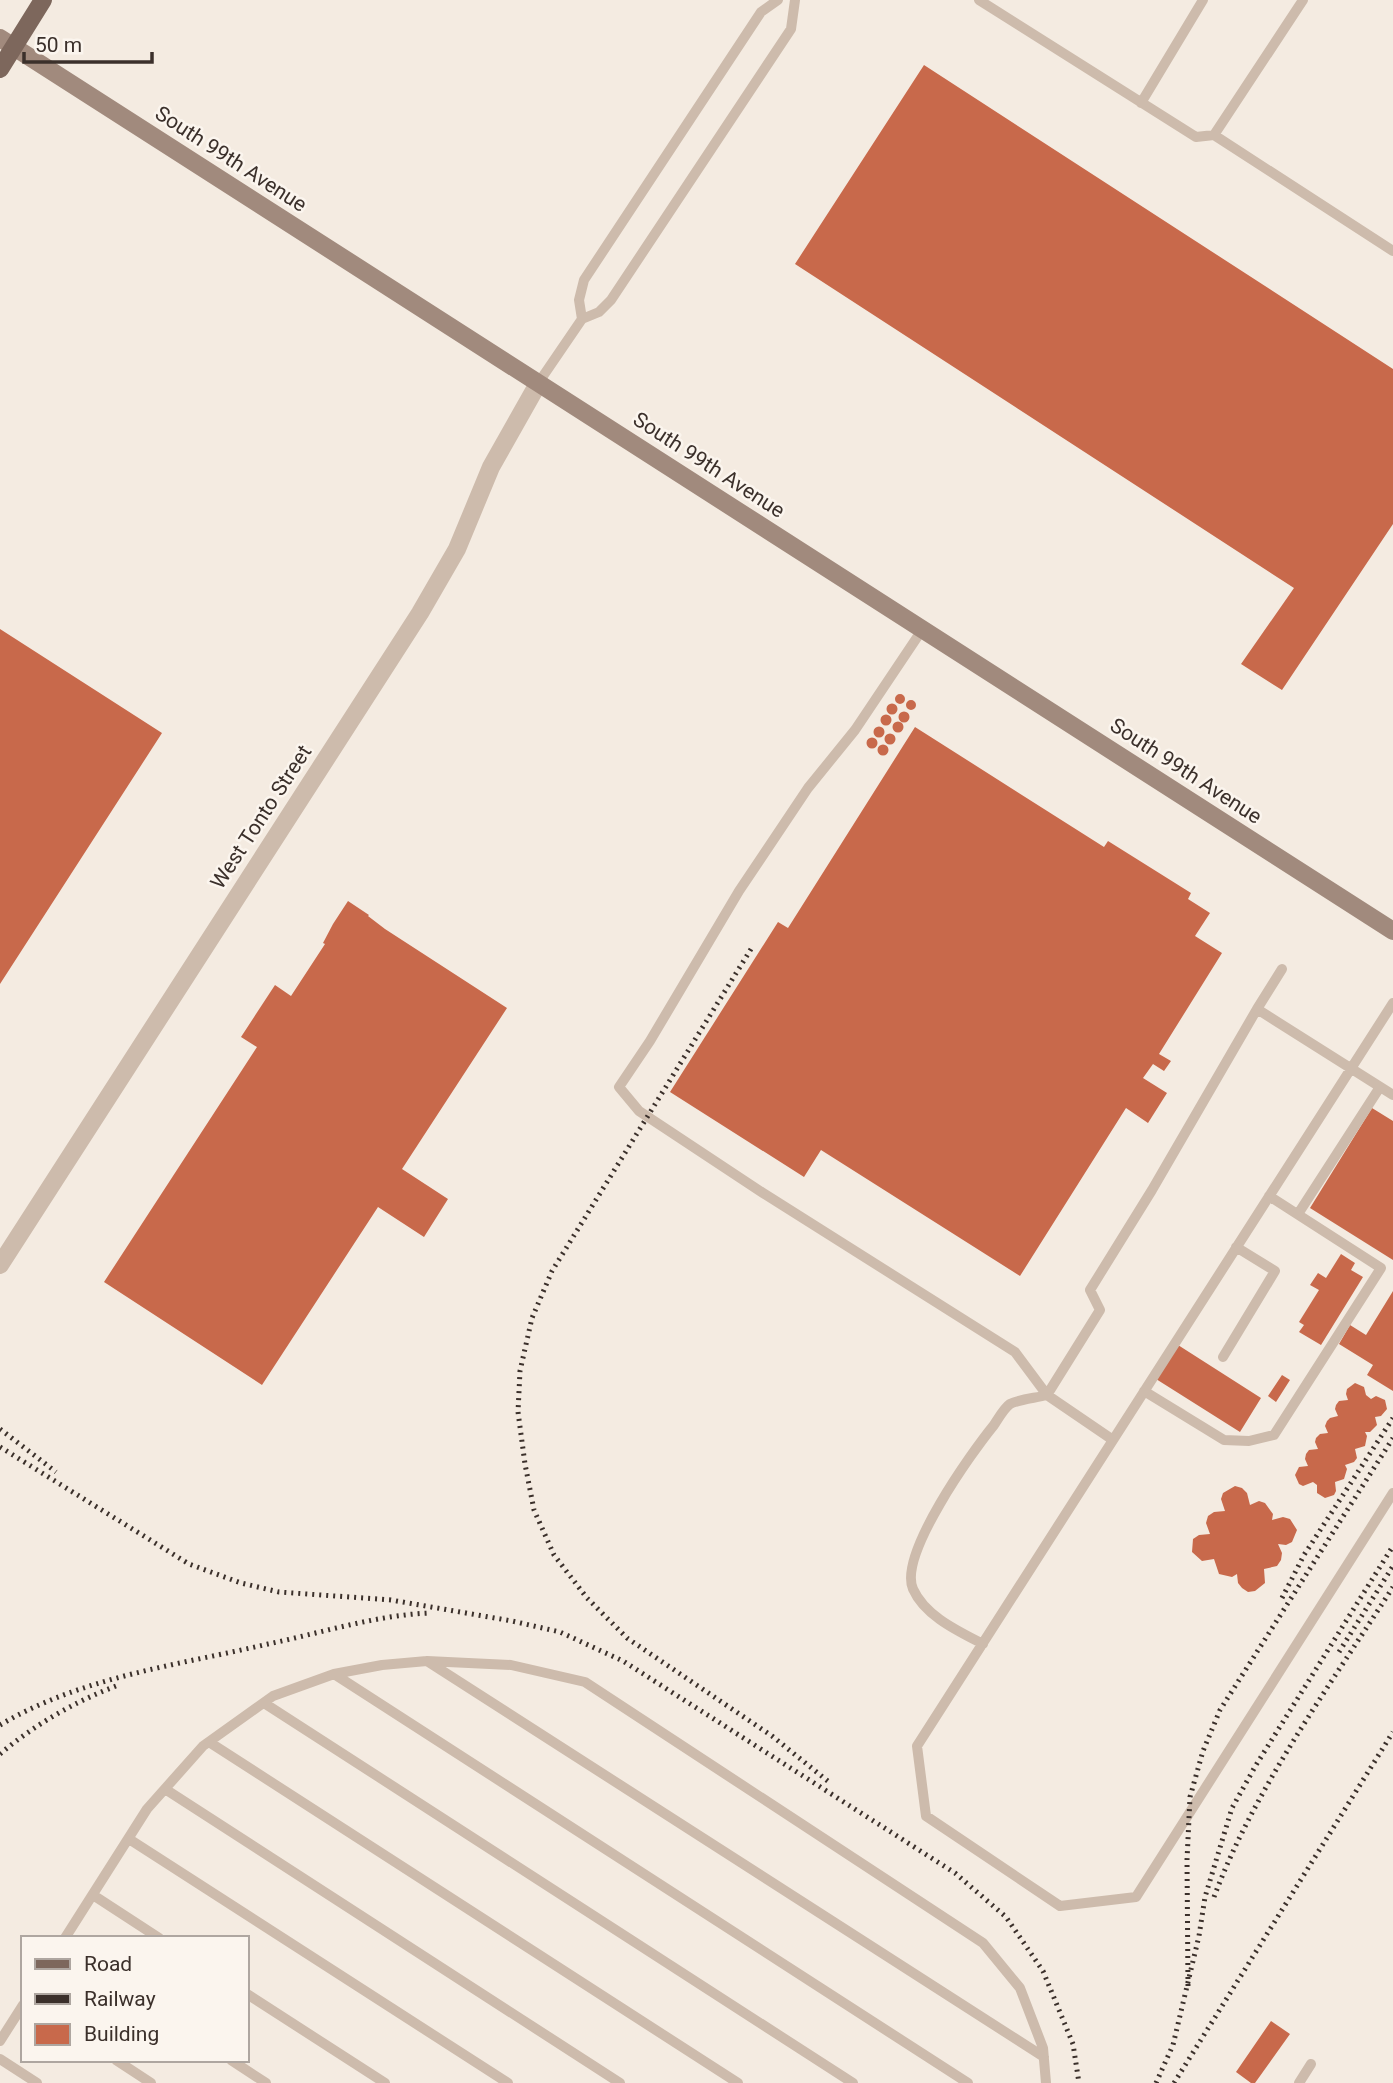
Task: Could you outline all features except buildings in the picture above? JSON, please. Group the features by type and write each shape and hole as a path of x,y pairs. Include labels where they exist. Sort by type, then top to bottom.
{"main road":[{"path":"0,69 7,42 43,0"},
{"name":"South 99th Avenue","path":"7,42 1393,930"}],"street":[{"name":"West Tonto Street","path":"0,1265 420,612 457,549 491,467 540,382"}],"lane":[{"path":"582,319 579,300 584,280 761,12 778,0"},
{"path":"540,382 582,319 599,312 626,277 791,29 795,0"},
{"path":"979,0 1195,137 1214,135 1393,251"},
{"path":"1142,103 1203,0"},
{"path":"1214,135 1303,0"},
{"path":"922,630 855,730 808,788 747,880 650,1041 619,1087 639,1111 763,1193 1015,1352 1047,1395 1113,1440"},
{"path":"983,1644 959,1632 929,1611 912,1588 910,1577 929,1522 969,1456 1009,1405 1047,1395 1100,1310 1090,1290 1282,969"},
{"path":"1393,1003 918,1746 926,1816 1060,1906 1136,1897 1393,1493"},
{"path":"1257,1009 1393,1095"},
{"path":"1298,1214 1380,1087"},
{"path":"1144,1391 1224,1440 1249,1441 1274,1435 1381,1268 1269,1196"},
{"path":"1223,1357 1275,1272 1236,1247"},
{"path":"427,1661 1044,2057"},
{"path":"66,1936 147,1809 209,1742 273,1696 334,1674 382,1665 427,1661 511,1665 585,1682 983,1943 1020,1988 1043,2048 1046,2083"},
{"path":"334,1674 968,2083"},
{"path":"264,1703 853,2083"},
{"path":"209,1742 738,2083"},
{"path":"165,1789 620,2083"},
{"path":"129,1839 508,2083"},
{"path":"93,1895 156,1936"},
{"path":"248,1995 385,2083"},
{"path":"0,2041 21,2008"},
{"path":"0,2059 37,2083"},
{"path":"119,2062 151,2083"},
{"path":"234,2062 266,2083"},
{"path":"1299,2083 1311,2064"}],"railway":[{"path":"751,949 552,1271 532,1318 520,1371 518,1412 534,1510 554,1555 587,1598 627,1638 772,1736 829,1782"},
{"path":"1282,1598 1304,1555 1393,1418"},
{"path":"0,1429 56,1472"},
{"path":"1188,1986 1187,1860 1190,1797 1203,1751 1220,1710 1393,1438"},
{"path":"0,1447 189,1564 241,1583 279,1592 391,1600 512,1621 560,1632 623,1661 955,1873 1006,1917 1043,1971 1073,2044 1079,2083"},
{"path":"1156,2083 1173,2045 1199,1936 1205,1897 1232,1808 1393,1546"},
{"path":"1339,1652 1393,1566"},
{"path":"1214,1897 1250,1817 1272,1777 1393,1587"},
{"path":"0,1725 63,1695 131,1674 369,1621 430,1613"},
{"path":"0,1754 55,1715 116,1686"},
{"path":"1174,2083 1393,1732"}]}
